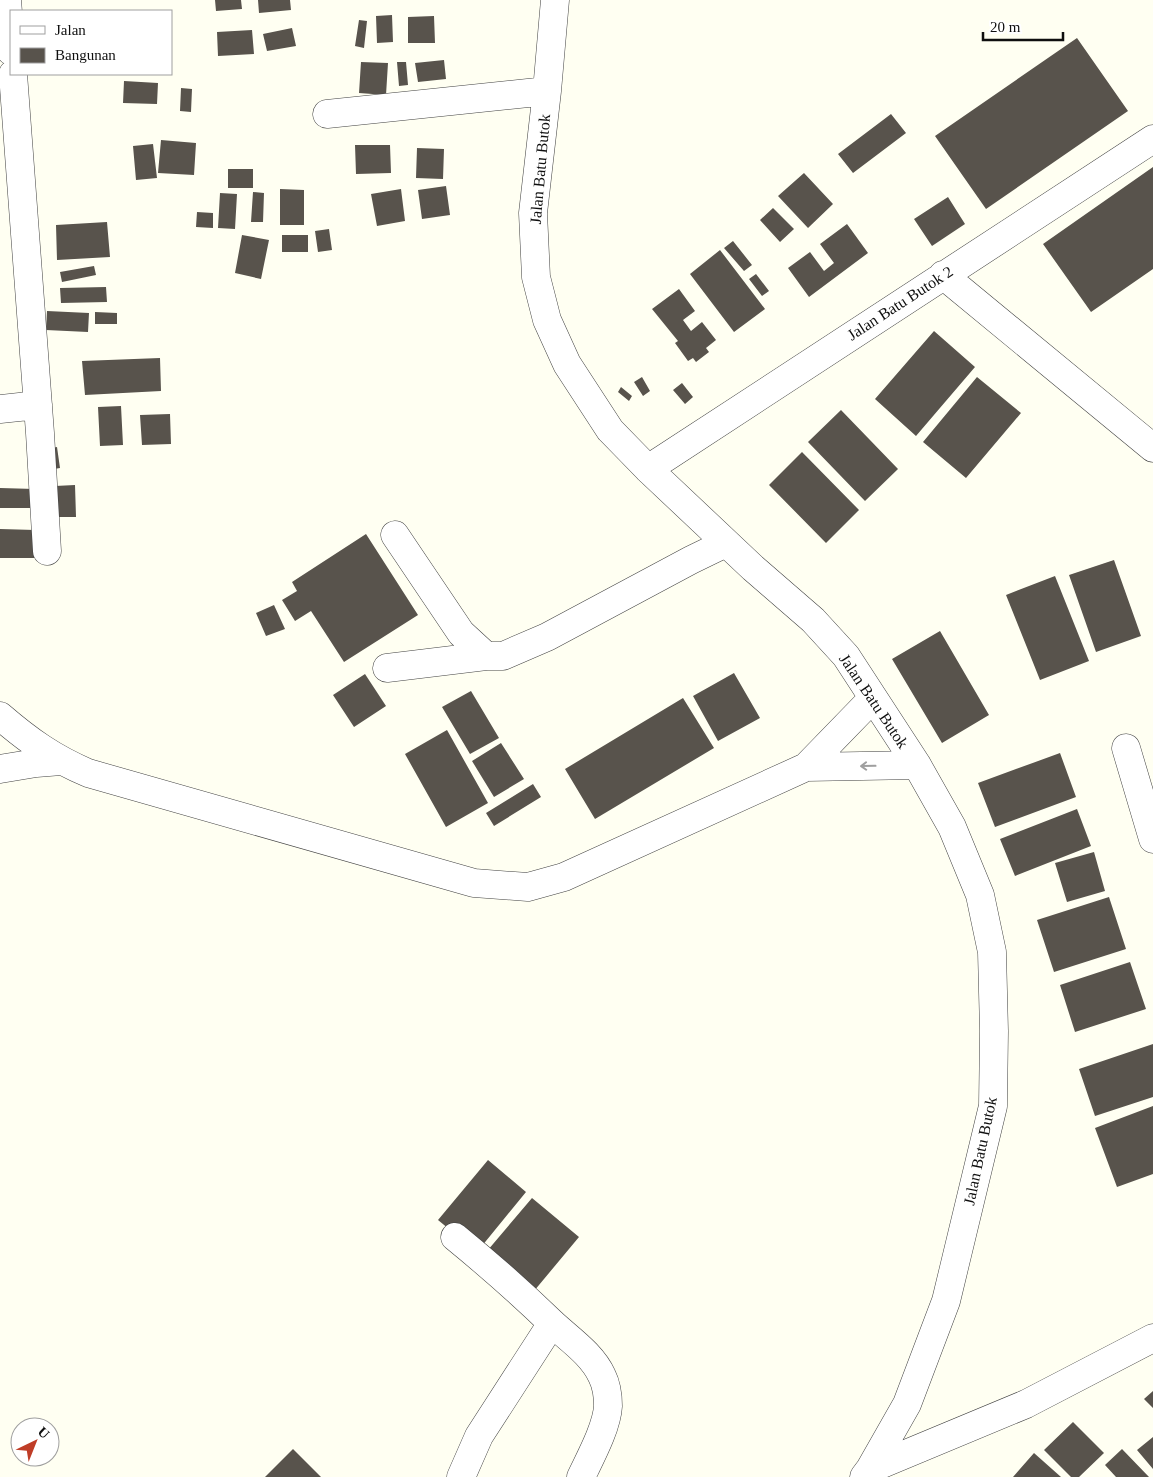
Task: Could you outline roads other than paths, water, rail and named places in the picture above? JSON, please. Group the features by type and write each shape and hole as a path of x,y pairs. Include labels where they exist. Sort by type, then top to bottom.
{"street":[{"path":"8,0 10,33"},
{"name":"Jalan Batu Butok","path":"554,0 547,91 533,213 536,277 547,320 568,364 610,430 726,543 813,620 846,656 917,765 952,827 980,895 992,952 993,1106 946,1301 907,1404 867,1473"},
{"path":"13,75 47,551"},
{"path":"327,114 547,91"},
{"name":"Jalan Batu Butok 2","path":"648,469 1153,139"},
{"path":"943,275 1153,448"},
{"path":"0,409 38,405"},
{"path":"395,535 461,633 486,656"},
{"path":"387,668 486,656 503,656 547,638 690,560 726,543"},
{"path":"0,716 23,735 61,761 88,773 474,883 528,887 564,877 806,767 873,698"},
{"path":"1126,748 1153,838"},
{"path":"0,769 61,761"},
{"path":"806,767 917,765"},
{"path":"455,1237 488,1264 578,1346 602,1375 606,1386 608,1405 606,1416 594,1451 581,1477"},
{"path":"461,1477 479,1436 552,1323"},
{"path":"867,1473 1026,1404 1153,1338"}]}
